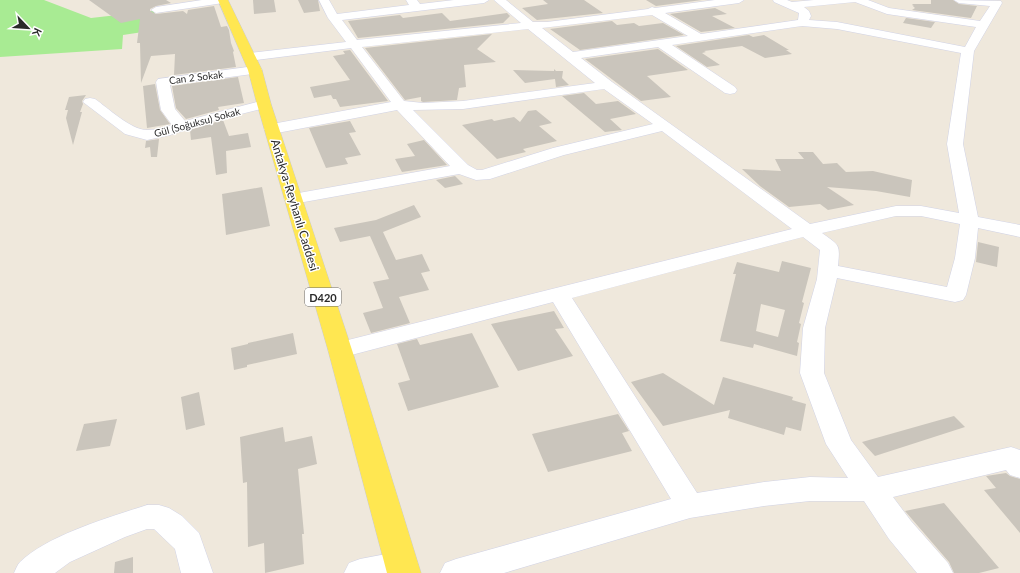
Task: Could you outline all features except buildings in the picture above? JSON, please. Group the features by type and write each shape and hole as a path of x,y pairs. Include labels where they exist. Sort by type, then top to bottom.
{"main road":[{"name":"Antakya-Reyhanlı Caddesi","path":"223,0 252,64 340,350 403,569"},
{"name":"Antakya-Reyhanlı Caddesi","path":"234,23 235,0"}],"street":[{"path":"156,10 179,3 223,0"},
{"path":"324,0 334,18 400,104 462,169 472,175 480,175 597,140 665,126"},
{"path":"334,18 414,4 484,0"},
{"path":"499,0 607,85 830,248 827,279 814,328 812,373 839,444 900,530 937,573"},
{"path":"252,64 355,44 583,20 739,0"},
{"path":"778,0 804,11 805,16 802,23"},
{"path":"792,5 851,0"},
{"path":"859,0 887,11 983,26"},
{"path":"828,270 955,295 965,258 970,221 955,144 968,51 998,3 959,0"},
{"path":"652,10 700,38"},
{"path":"570,56 802,23 820,23 843,26 968,51"},
{"path":"662,44 730,90"},
{"name":"Can 2 Sokak","path":"182,127 168,110 163,82 252,64"},
{"path":"272,129 400,104 424,107 462,105 607,85"},
{"name":"Gül (Soğuksu) Sokak","path":"90,102 130,131 148,135 165,132 215,116 264,104"},
{"path":"293,199 462,169"},
{"path":"340,350 558,293 806,231 896,211 921,211 1020,231"},
{"path":"558,293 690,506"},
{"path":"456,573 690,506 764,494 810,489 872,490 1011,458 1020,467"},
{"path":"30,573 59,552 115,528 147,517 159,517 171,525 188,542 197,573"},
{"path":"360,573 403,569"}],"green space":[{"path":"0,0 44,0 91,18 153,11 157,18 189,25 123,35 122,49 0,57"}]}
